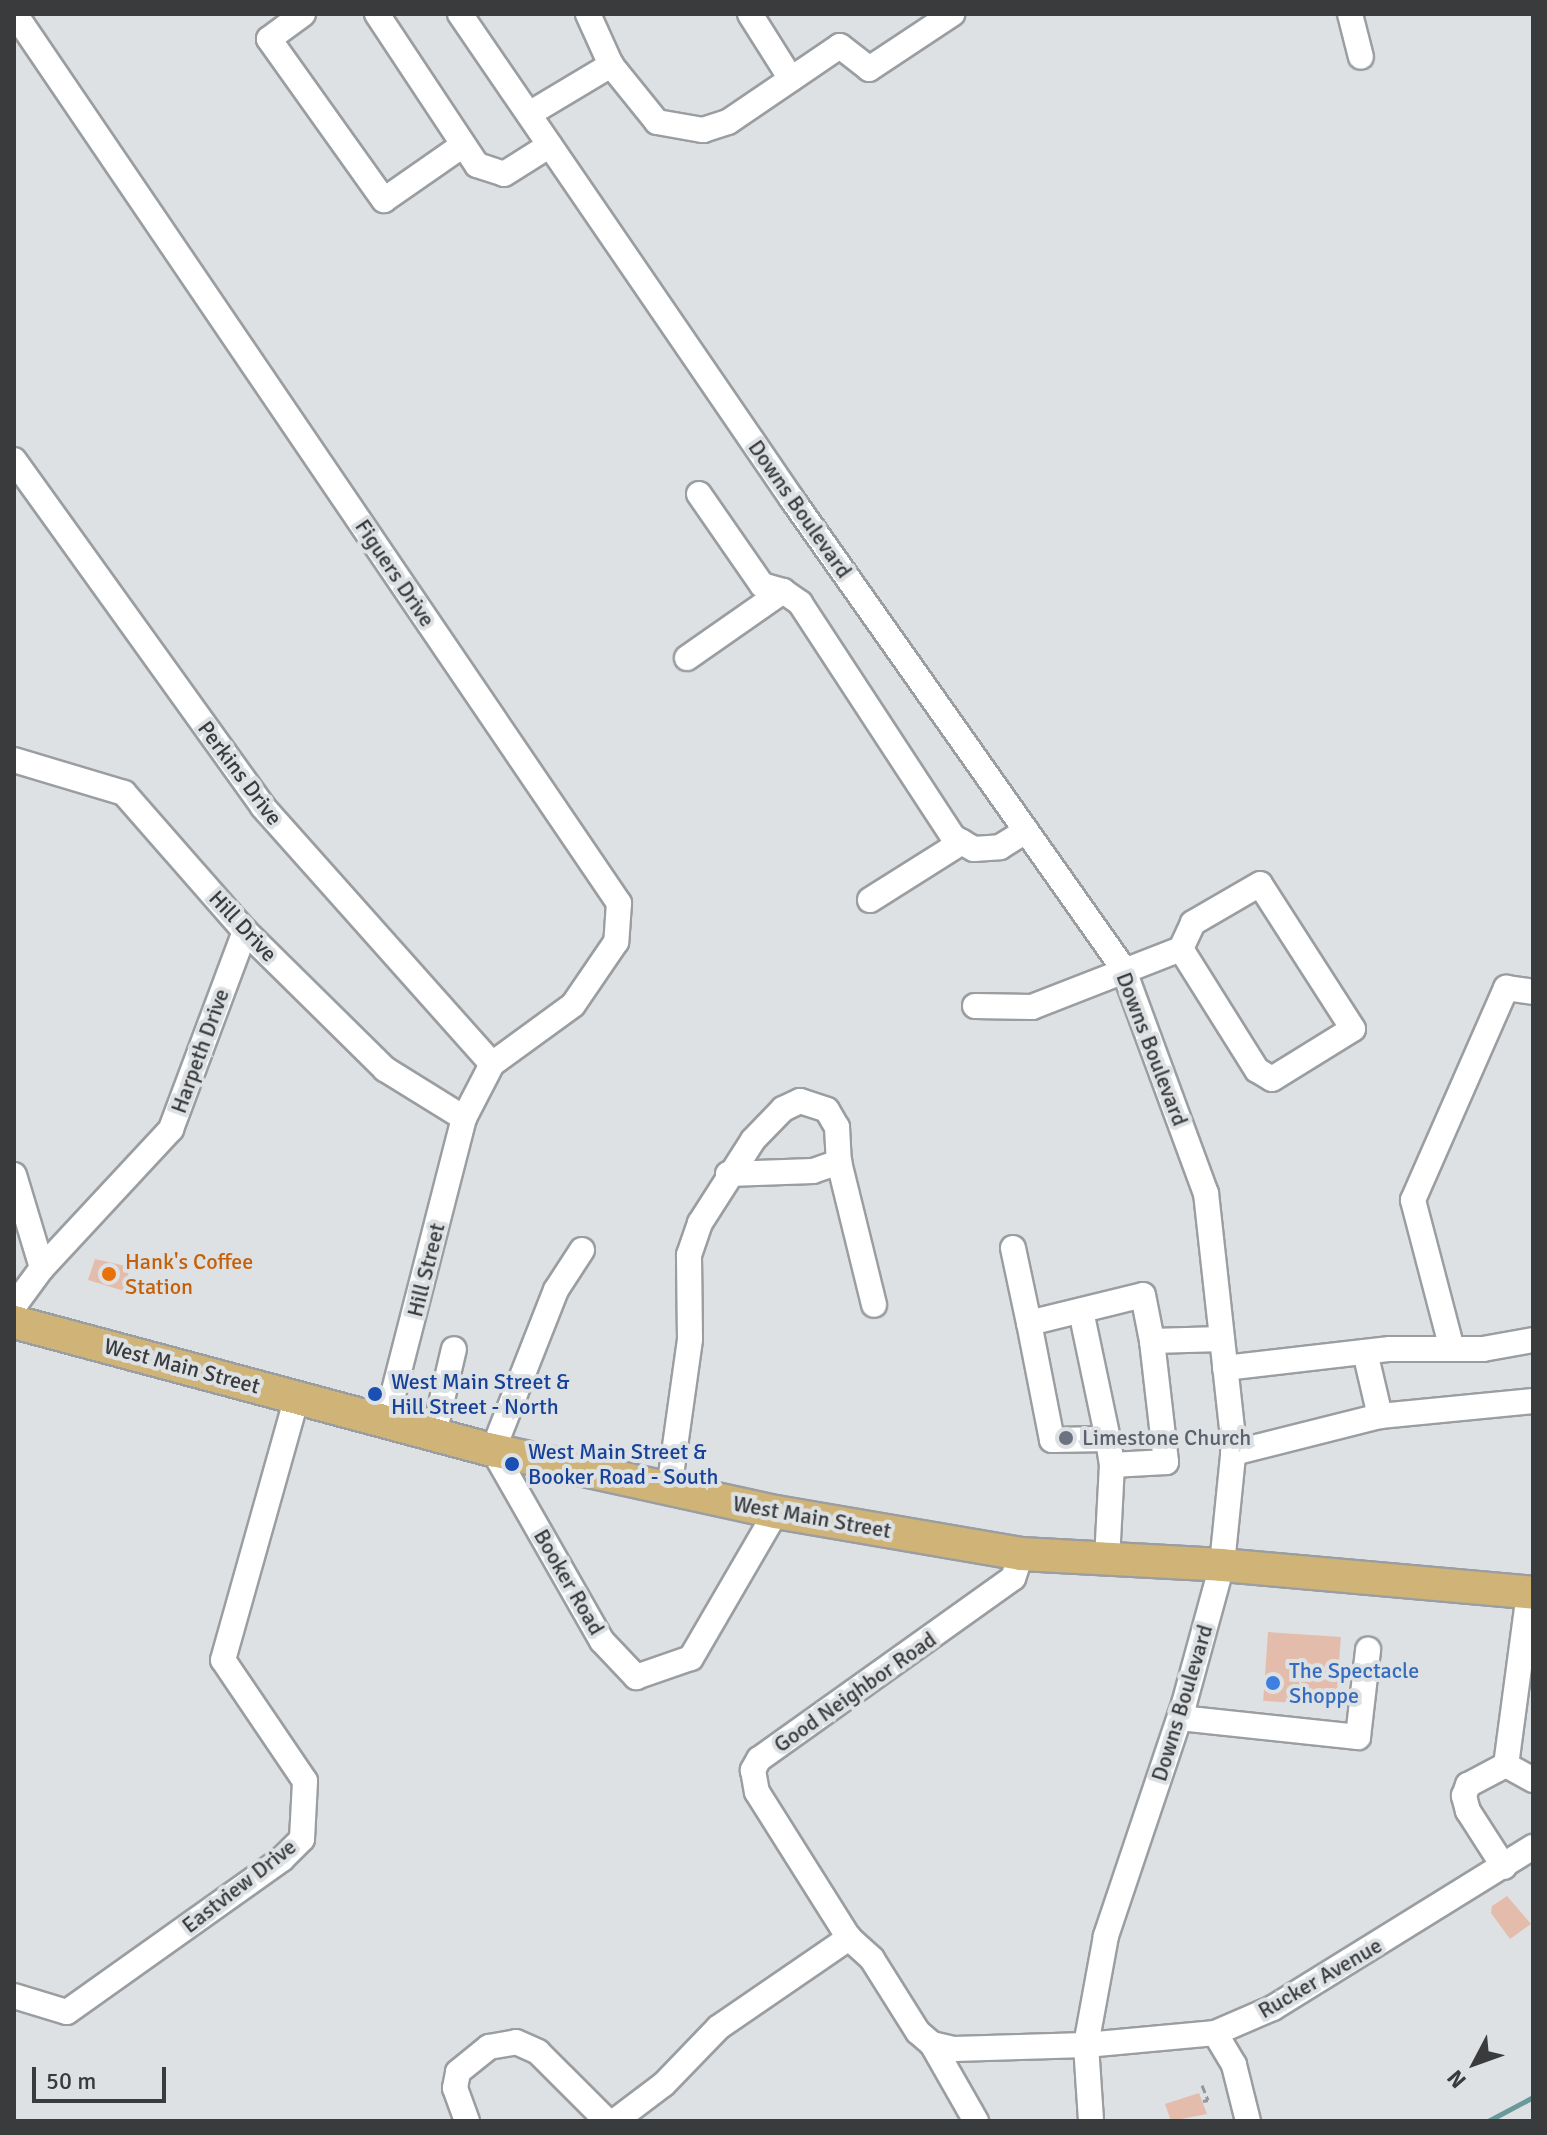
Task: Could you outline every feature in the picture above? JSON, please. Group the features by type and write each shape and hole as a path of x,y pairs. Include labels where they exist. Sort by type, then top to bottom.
{"main road":[{"name":"West Main Street","path":"14,1322 493,1450 776,1512 1021,1554 1222,1565 1531,1593"}],"street":[{"name":"Figuers Drive","path":"15,14 619,903 616,942 573,1005 492,1064 464,1118"},
{"path":"303,14 269,39 384,200 463,145"},
{"path":"377,14 477,165 504,174 550,145"},
{"name":"Downs Boulevard","path":"460,14 1123,968 1206,1193 1233,1453 1222,1565 1180,1718 1106,1936 1086,2045 1091,2121"},
{"path":"588,14 611,65 657,122 703,130 728,122 840,46 869,69 952,14"},
{"path":"750,14 791,79"},
{"path":"1350,14 1361,57"},
{"path":"529,114 611,65"},
{"name":"Perkins Drive","path":"14,460 263,807 492,1064"},
{"path":"699,494 762,585 783,591 800,603 953,837 974,849 1000,847 1026,831"},
{"path":"687,658 783,591"},
{"name":"Hill Drive","path":"14,760 124,793 245,931 385,1069 464,1118"},
{"path":"870,900 962,842"},
{"path":"975,1006 1032,1007 1081,990 1123,968 1181,949 1193,923 1260,884 1353,1029 1272,1079 1257,1070 1181,949"},
{"name":"Harpeth Drive","path":"14,1306 42,1268 171,1129 245,931"},
{"path":"1452,1349 1413,1200 1506,988 1533,992"},
{"path":"669,1489 690,1339 689,1255 700,1223 728,1174 753,1140 783,1109 800,1101 827,1110 837,1127 839,1162 874,1305"},
{"name":"Hill Street","path":"386,1421 464,1118"},
{"path":"728,1174 813,1171 839,1162"},
{"path":"14,1175 42,1268"},
{"path":"1013,1248 1052,1440 1108,1439"},
{"path":"493,1450 556,1290 582,1250"},
{"path":"1029,1323 1143,1295 1152,1341 1166,1462 1112,1465"},
{"path":"1081,1311 1112,1465 1107,1560"},
{"path":"1152,1341 1222,1339"},
{"path":"1225,1368 1365,1352 1452,1349 1533,1340"},
{"path":"434,1434 454,1349"},
{"path":"1365,1352 1380,1416"},
{"name":"Eastview Drive","path":"14,1996 67,2012 282,1859 302,1839 305,1781 223,1660 297,1397"},
{"path":"1233,1453 1380,1416 1533,1401"},
{"name":"Booker Road","path":"493,1450 602,1641 636,1677 691,1658 776,1512"},
{"name":"Good Neighbor Road","path":"976,2121 932,2044 918,2032 872,1959 849,1938 757,1792 755,1764 1003,1586 1019,1571 1021,1554"},
{"path":"1506,1765 1531,1593"},
{"path":"1180,1718 1358,1737 1368,1650"},
{"path":"1506,1765 1533,1780"},
{"path":"1504,1867 1468,1811 1464,1796 1468,1785 1506,1765"},
{"name":"Rucker Avenue","path":"1086,2045 1215,2033 1273,2008 1533,1847"},
{"path":"615,2121 664,2084 719,2027 849,1938"},
{"path":"1215,2033 1234,2065 1248,2121"},
{"path":"467,2121 455,2088 458,2072 489,2047 516,2042 538,2052 607,2121"},
{"path":"932,2044 954,2049 1086,2045"}],"path":[{"path":"1202,2085 1208,2100 1203,2101"}],"building":[{"name":"Hank's Coffee Station","path":"95,1259 130,1267 124,1291 88,1280"},
{"path":"1268,1632 1341,1637 1336,1706 1263,1701"},
{"path":"1507,1896 1531,1924 1510,1939 1491,1913 1492,1906"},
{"path":"1199,2093 1207,2114 1171,2121 1165,2104"}],"waterway":[{"path":"1488,2121 1533,2097"}],"place":[{"name":"Hank's Coffee Station","path":"109,1274"},
{"name":"West Main Street & Hill Street - North","path":"375,1394"},
{"name":"Limestone Church","path":"1066,1438"},
{"name":"West Main Street & Booker Road - South","path":"512,1464"},
{"name":"The Spectacle Shoppe","path":"1273,1683"}]}
